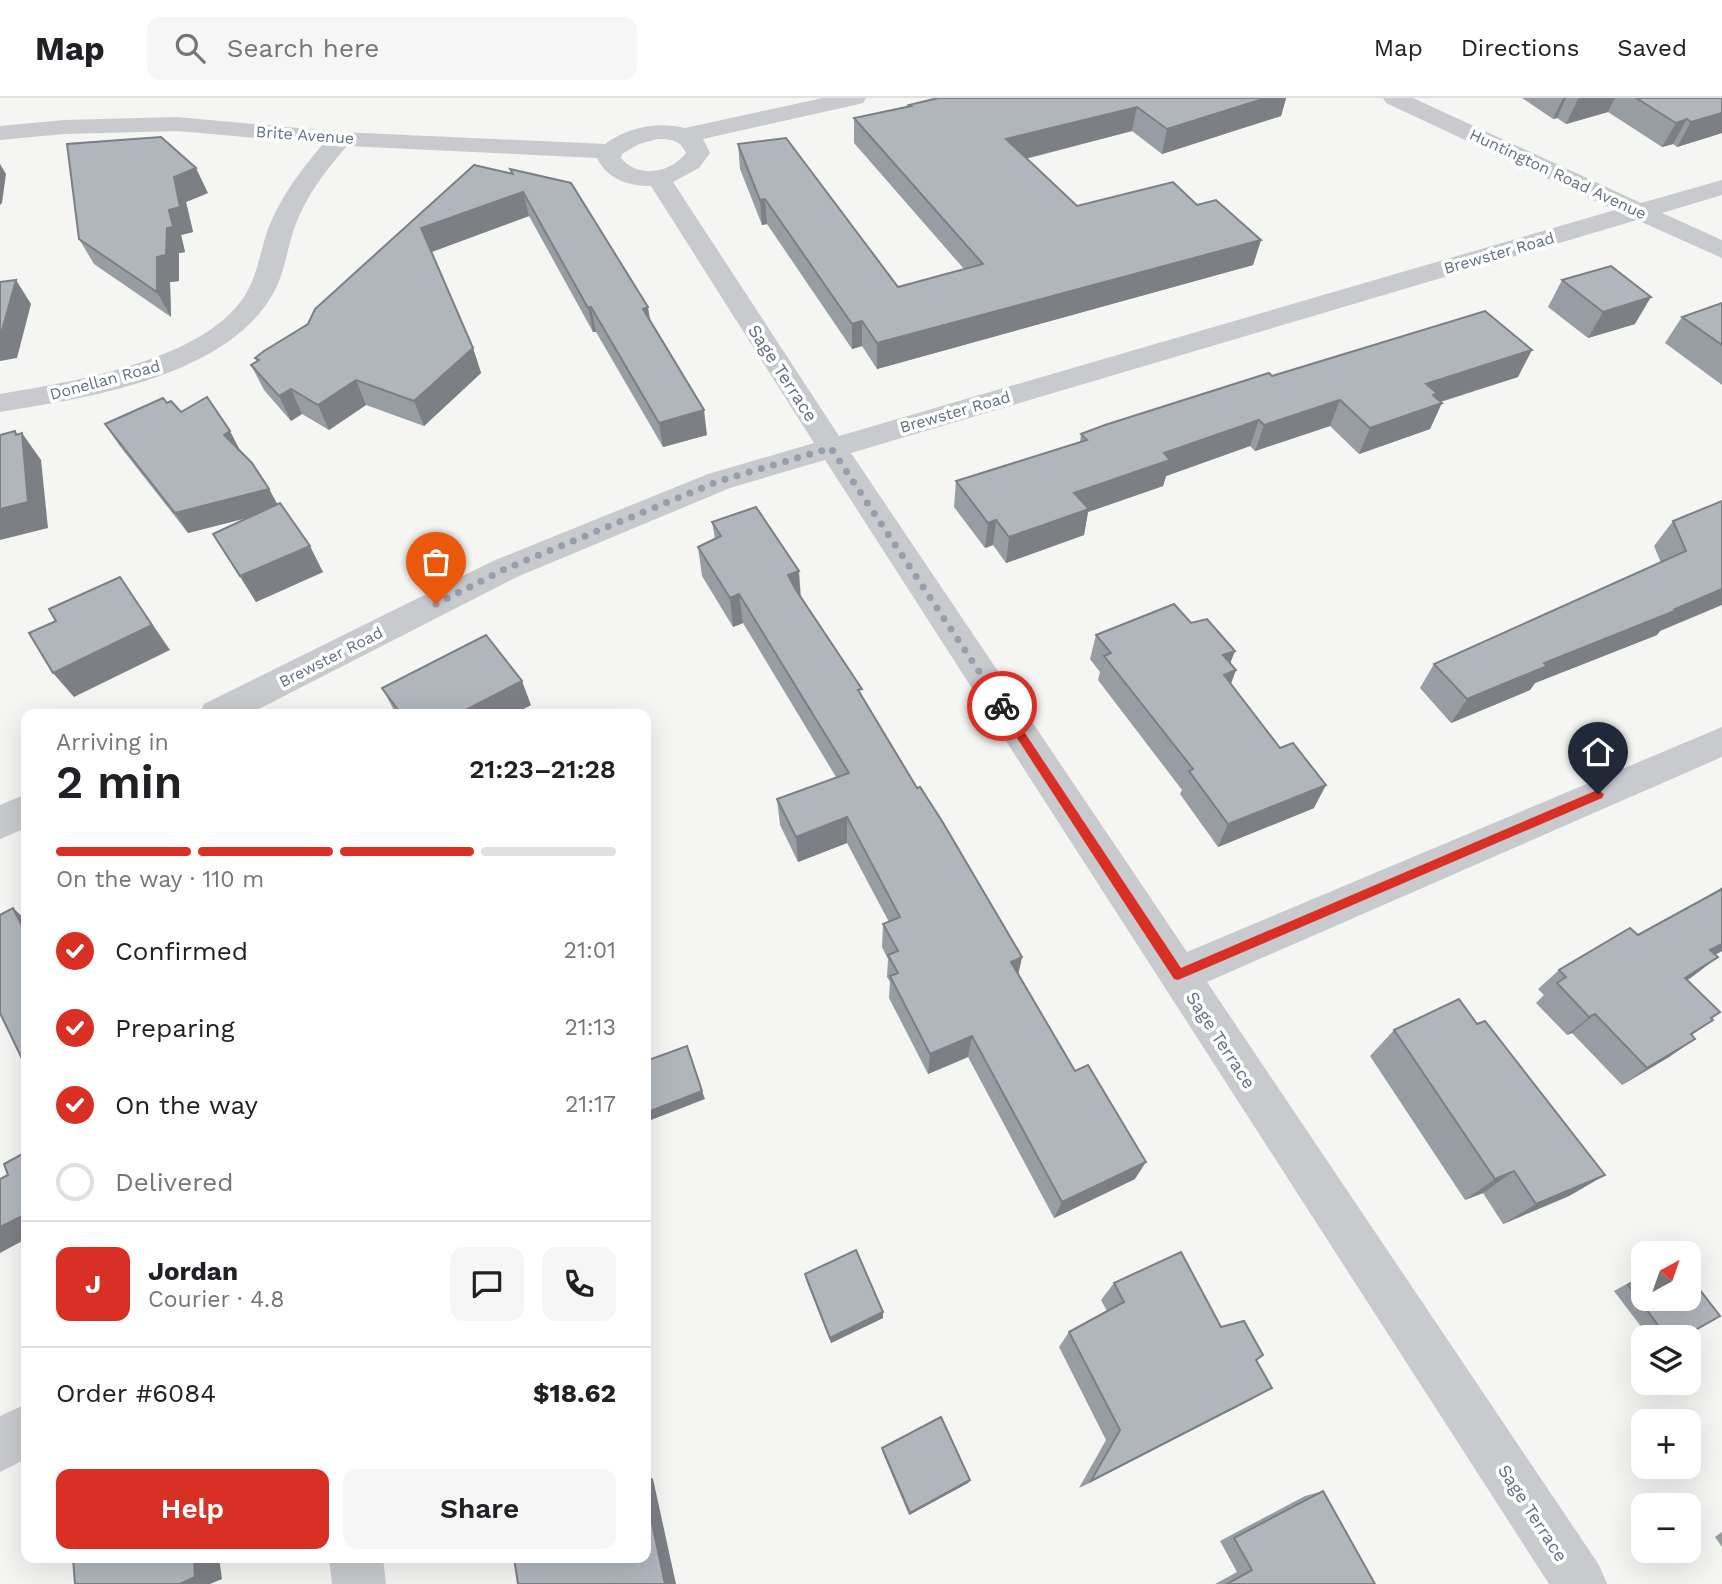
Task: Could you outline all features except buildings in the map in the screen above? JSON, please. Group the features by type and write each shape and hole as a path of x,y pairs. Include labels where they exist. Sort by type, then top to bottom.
{"street":[{"path":"682,136 697,148 698,153 693,164 683,170 659,177 632,176 618,171 609,159 610,151 632,135 660,131 682,136 855,98"},
{"name":"Huntington Road Avenue","path":"1394,98 1722,250"},
{"name":"Brite Avenue","path":"0,133 64,127 177,124 341,139 610,151"},
{"name":"Donellan Road","path":"0,403 44,396 139,372 169,362 227,331 259,296 285,218 304,184 341,139"},
{"name":"Sage Terrace","path":"659,177 831,448 1580,1584"},
{"name":"Brewster Road","path":"227,709 505,569 719,481 1722,187"},
{"path":"1178,975 1722,741"},
{"path":"0,823 21,812"},
{"path":"0,1446 21,1432"},
{"path":"357,1563 359,1584"}],"way so far":[{"path":"436,604 505,569 719,481 831,448 1002,706"}],"route":[{"path":"1002,706 1178,975 1598,794"}]}
